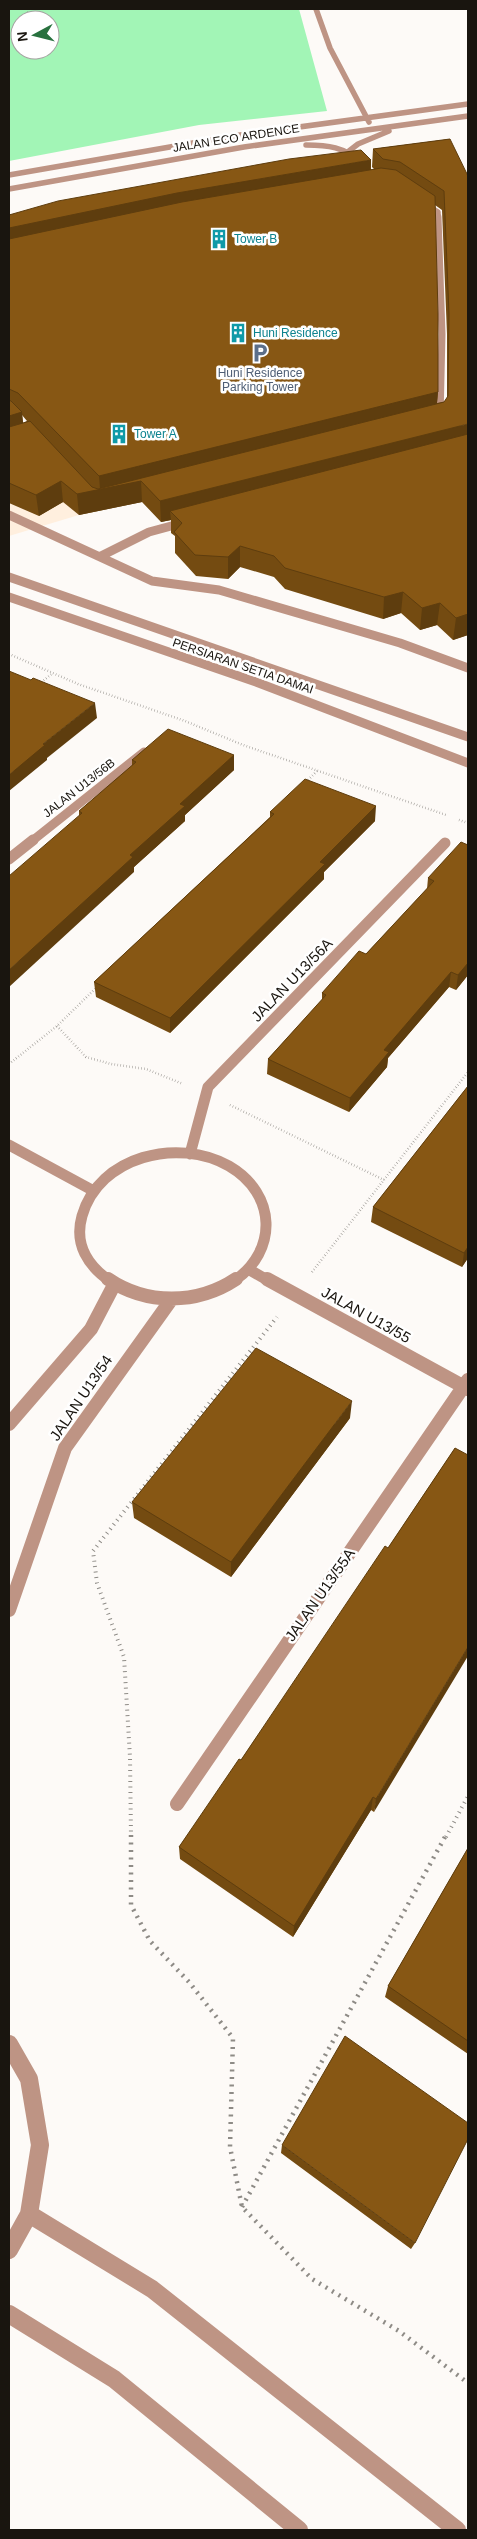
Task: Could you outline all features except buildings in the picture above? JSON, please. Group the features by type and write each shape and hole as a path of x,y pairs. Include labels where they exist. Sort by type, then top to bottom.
{"street":[{"path":"316,9 330,48 373,128"},
{"name":"JALAN ECO ARDENCE","path":"9,175 233,136 365,116 468,104"},
{"name":"JALAN ECO ARDENCE","path":"9,189 131,166 373,128 468,116"},
{"path":"131,166 170,163 389,131 442,119"},
{"path":"349,151 358,144 389,131"},
{"path":"282,146 325,145 349,151 365,167"},
{"path":"415,197 438,212 442,334 442,418 432,420"},
{"path":"9,515 152,581 219,590 400,643 468,668"},
{"path":"101,556 149,532 196,519"},
{"name":"PERSIARAN SETIA DAMAI","path":"9,578 468,737"},
{"name":"PERSIARAN SETIA DAMAI","path":"9,597 256,682 468,763"},
{"name":"JALAN U13/56B","path":"9,859 149,749"},
{"name":"JALAN U13/56A","path":"190,1154 208,1087 444,844"},
{"path":"9,1145 92,1190"},
{"path":"162,1154 190,1154 220,1162 244,1176 260,1197 268,1221 264,1246 248,1269 228,1286 200,1296 171,1300 141,1296 114,1285 95,1270 83,1251 78,1230 82,1209 92,1190 110,1172 134,1160 162,1154"},
{"name":"JALAN U13/55","path":"248,1269 467,1385"},
{"path":"9,1424 91,1329 114,1285"},
{"name":"JALAN U13/54","path":"9,1610 65,1448 171,1300"},
{"name":"JALAN U13/55A","path":"177,1804 467,1385"},
{"path":"9,2044 29,2079 40,2145 29,2214 9,2250"},
{"path":"29,2214 152,2289 457,2530"},
{"path":"9,2314 114,2379 299,2530"}],"path":[{"path":"9,654 53,673 243,745 448,816"},
{"path":"38,684 53,673"},
{"path":"304,784 318,770"},
{"path":"458,819 468,823"},
{"path":"9,1064 57,1026 99,984"},
{"path":"242,2207 468,1796"}],"shaded area":[{"path":"9,444 79,515 9,536"}],"green space":[{"path":"9,9 299,9 327,111 199,125 9,161"}],"place":[{"name":"Tower B","path":"219,239"},
{"name":"Huni Residence","path":"238,333"},
{"name":"Huni Residence Parking Tower","path":"260,353"},
{"name":"Tower A","path":"119,434"}]}
